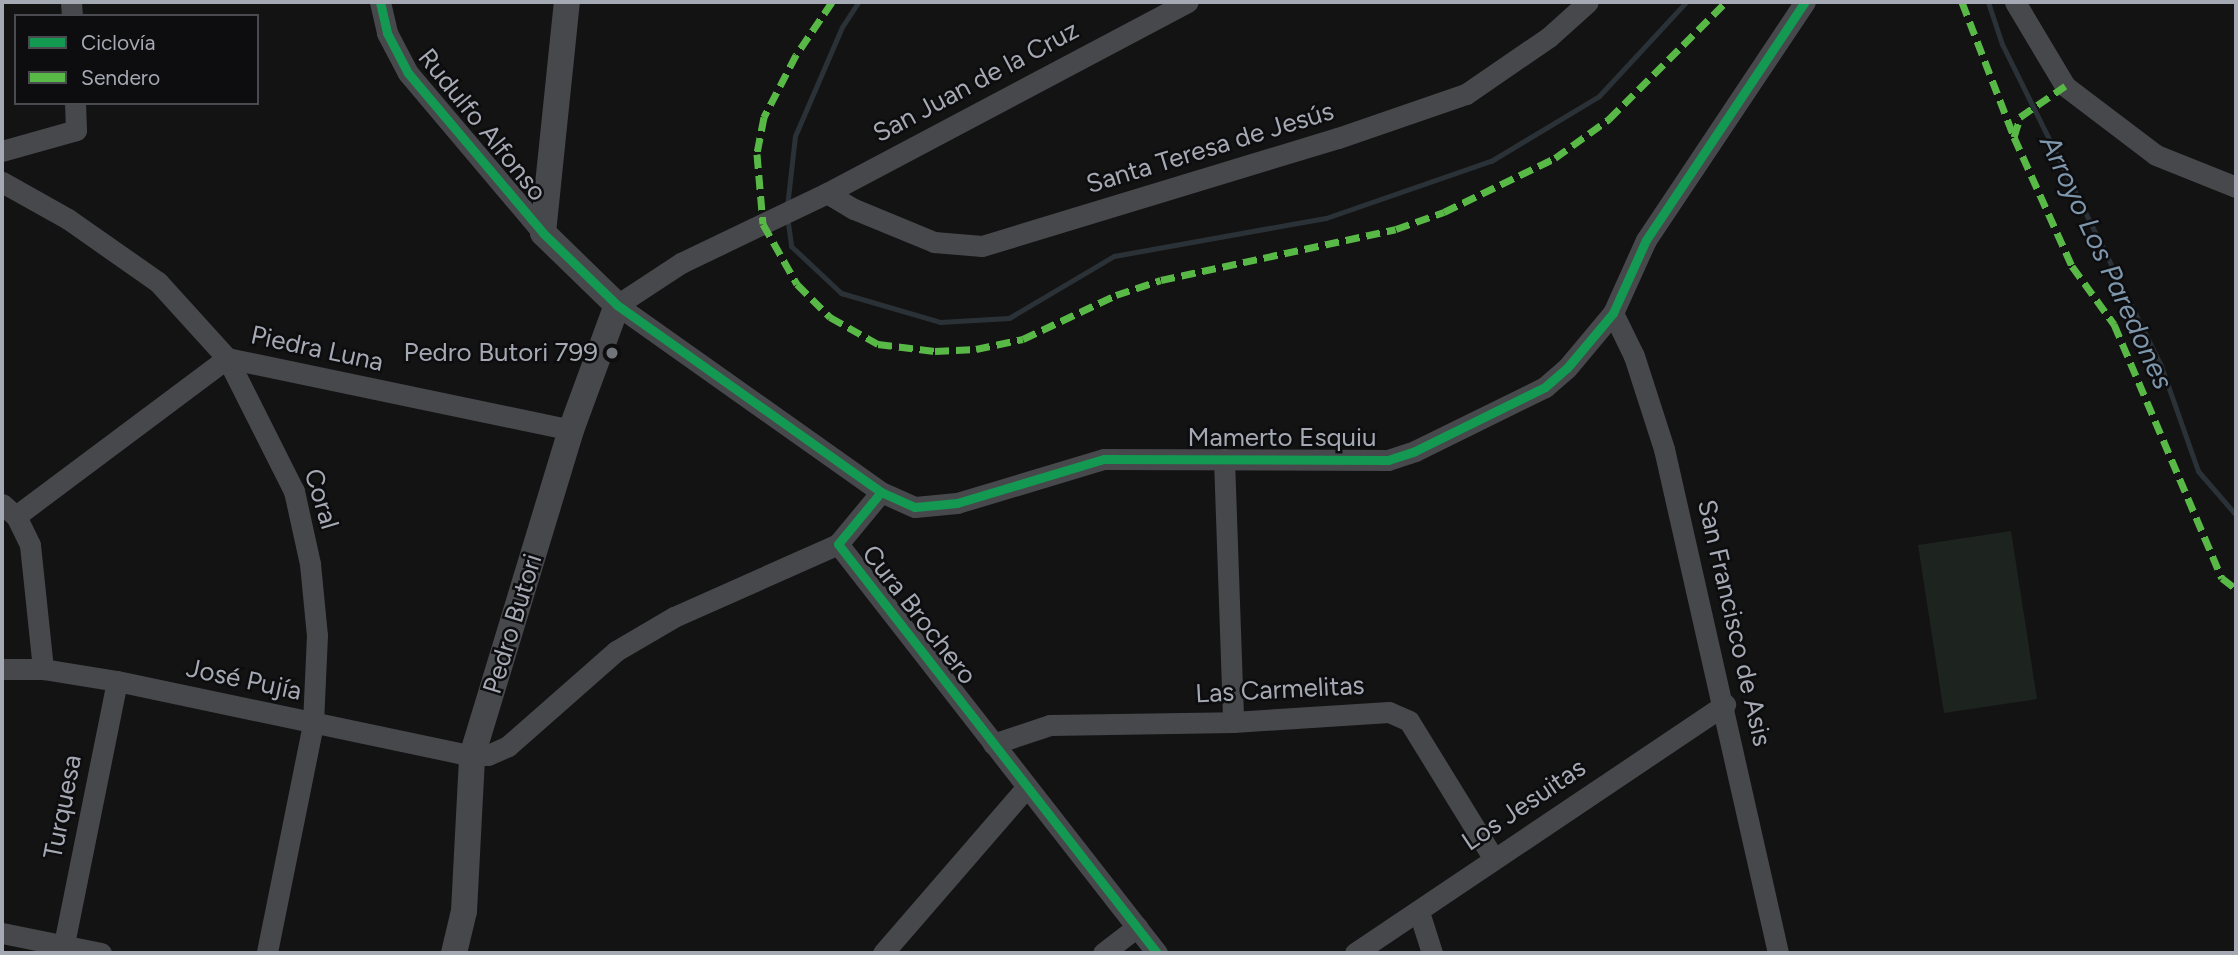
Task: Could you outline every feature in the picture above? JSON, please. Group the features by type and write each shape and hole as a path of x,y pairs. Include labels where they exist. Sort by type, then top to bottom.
{"street":[{"name":"Rudulfo Alfonso","path":"380,2 387,33 408,73 543,233"},
{"path":"567,2 543,233 617,305 881,492"},
{"name":"San Juan de la Cruz","path":"617,305 681,263 800,206 1187,2"},
{"name":"Santa Teresa de Jesús","path":"827,192 854,209 934,242 982,246 1325,142 1466,94 1549,37 1588,2"},
{"name":"Mamerto Esquiu","path":"881,492 915,506 957,503 1104,459 1388,460 1415,451 1545,387 1567,368 1613,313 1646,240 1805,2"},
{"path":"2015,2 2065,86 2156,155 2236,187"},
{"path":"2,151 76,130 75,105"},
{"name":"Coral","path":"2,182 68,219 158,282 227,358 294,491 310,564 317,635 313,724 267,953"},
{"name":"Pedro Butori","path":"454,953 464,911 472,756 571,430 617,305"},
{"name":"San Francisco de Asis","path":"1613,313 1634,356 1664,449 1725,704 1778,953"},
{"name":"Piedra Luna","path":"9,510 227,358 571,430"},
{"path":"1224,459 1233,722"},
{"name":"Cura Brochero","path":"881,492 838,544 1025,789 1157,953"},
{"path":"9,510 30,545 36,580 43,669"},
{"path":"472,756 508,746 616,651 674,617 838,544"},
{"name":"José Pujía","path":"2,669 43,669 117,681 472,756"},
{"name":"Turquesa","path":"64,944 117,681"},
{"name":"Los Jesuitas","path":"1355,953 1725,704"},
{"name":"Las Carmelitas","path":"993,744 1050,725 1233,722 1389,712 1409,721 1494,859"},
{"path":"883,953 1025,789"},
{"path":"1419,912 1432,953"},
{"path":"1103,953 1137,927"},
{"path":"2,933 101,953"}],"shaded area":[{"path":"2011,531 2037,699 1944,713 1918,545"}],"waterway":[{"name":"Arroyo Los Paredones","path":"787,207 795,136 842,27 858,2"},
{"name":"Arroyo Los Paredones","path":"787,216 791,246 841,293 940,322 1009,318 1114,256 1326,218 1491,161 1599,96 1686,2"},
{"name":"Arroyo Los Paredones","path":"1988,2 2002,44 2160,363 2198,471 2236,515"}],"marked path":[{"path":"832,2 796,55 764,117 757,154 763,224 797,284 830,317 878,344 935,351 976,349 1023,339 1116,295 1161,280 1396,229 1444,212 1555,158 1609,119 1726,2"},
{"path":"1962,2 2014,137 2072,266 2114,324 2222,578 2236,589"},
{"path":"2014,137 2020,117 2065,86"}],"cycle path":[{"path":"380,2 387,33 408,73 543,233 617,305 881,492 838,544 1157,953"},
{"path":"881,492 915,507 957,503 1104,459 1388,460 1415,451 1545,387 1567,368 1613,313 1646,240 1805,2"}],"place":[{"name":"Pedro Butori 799","path":"612,353"}]}
